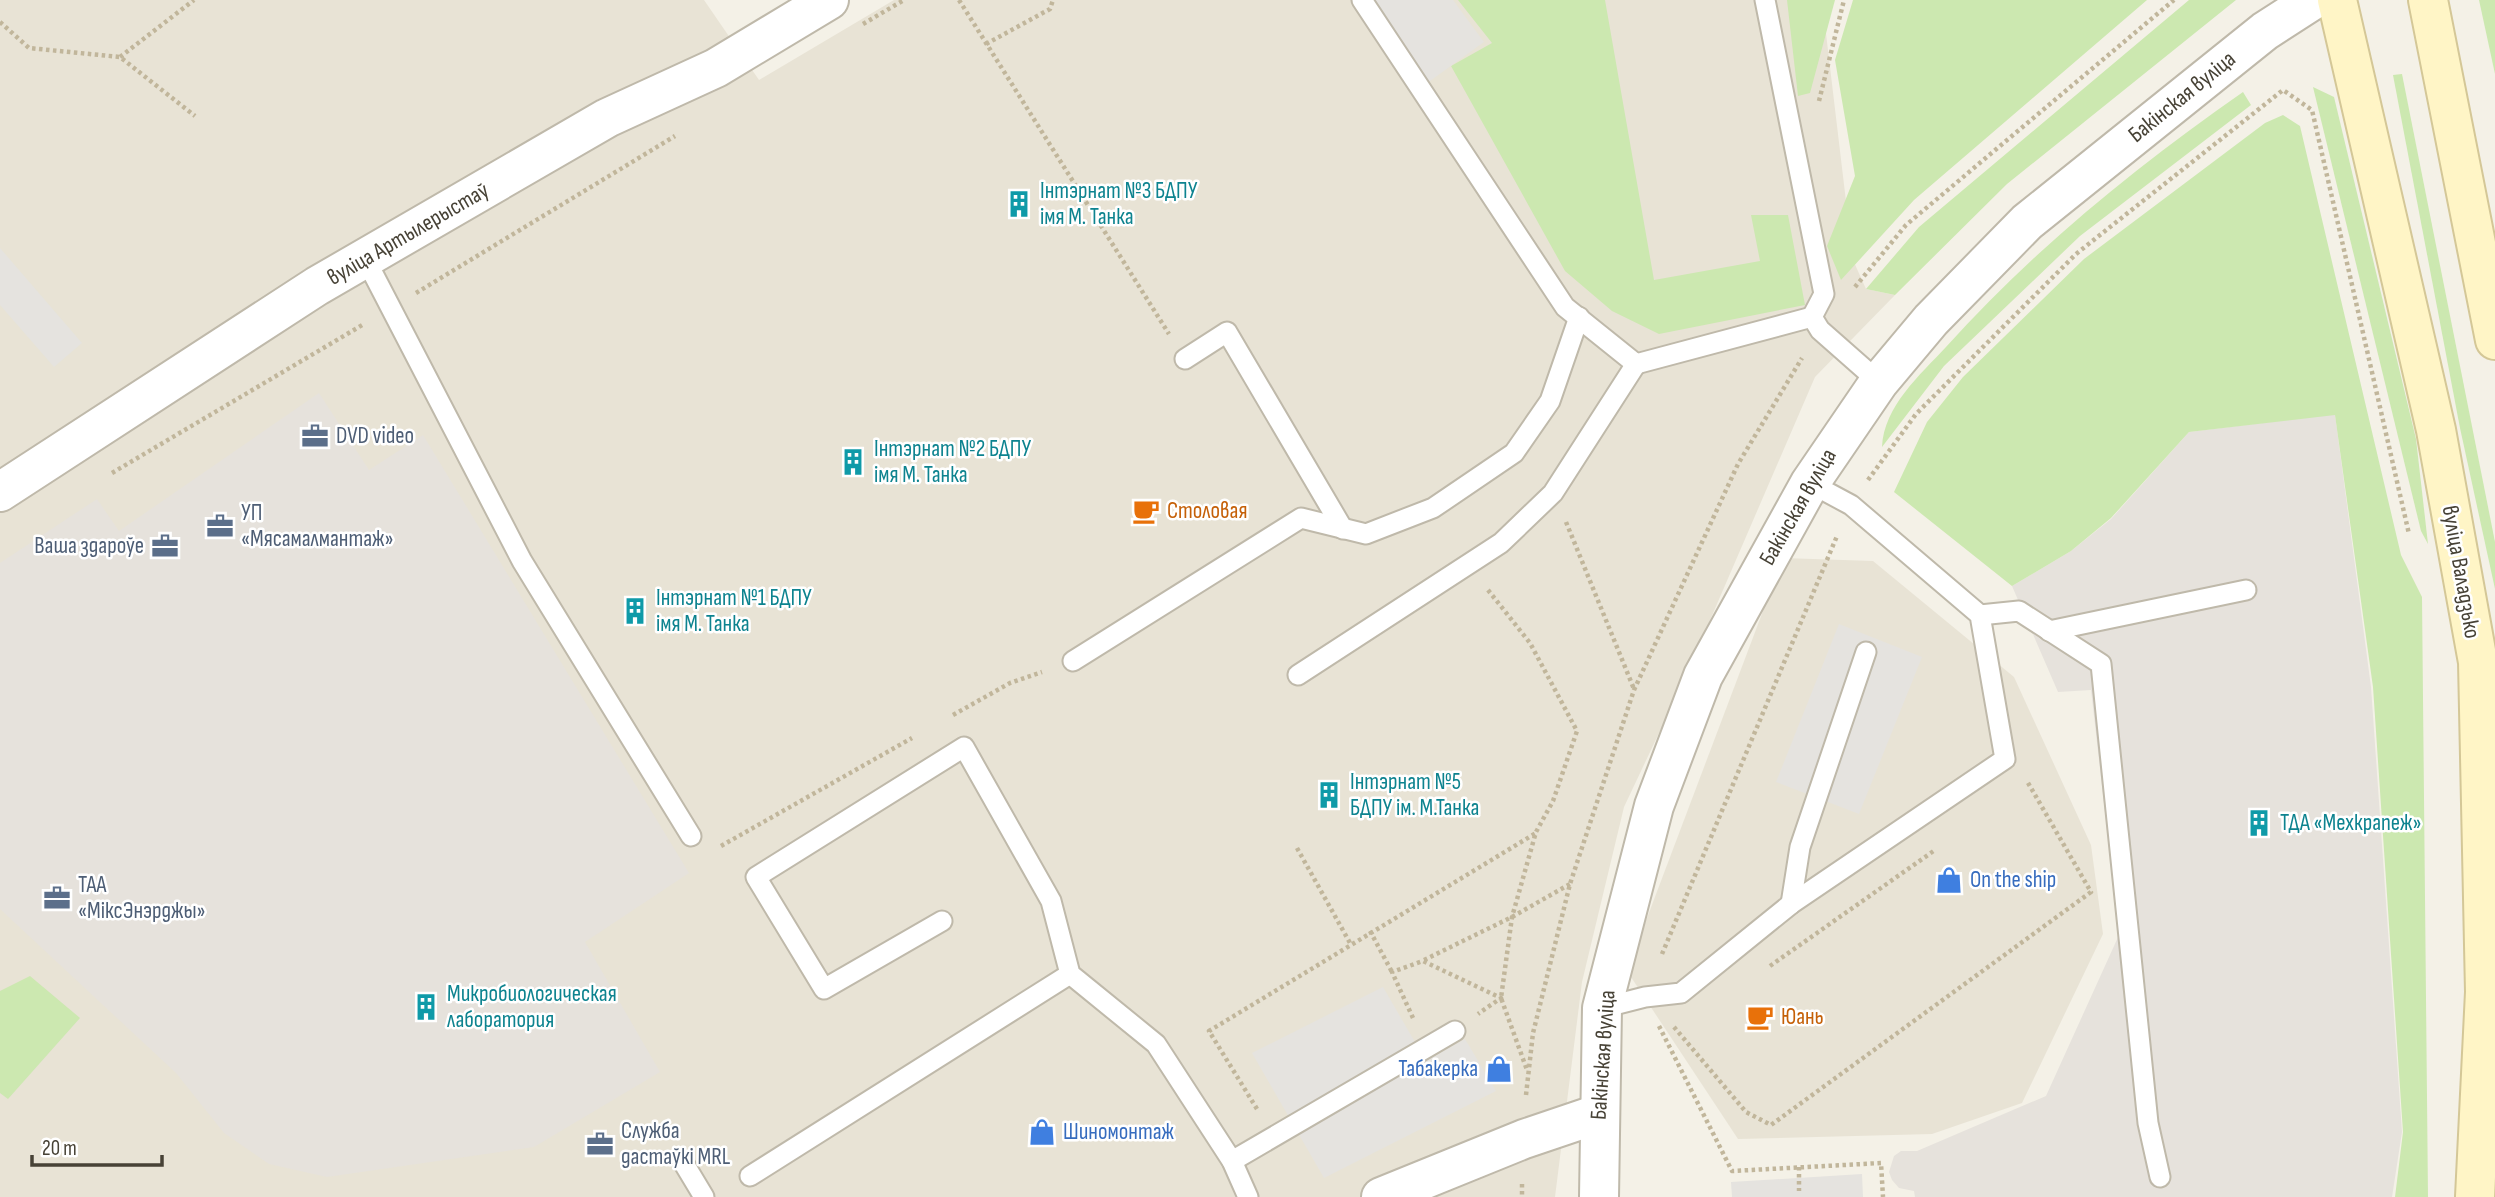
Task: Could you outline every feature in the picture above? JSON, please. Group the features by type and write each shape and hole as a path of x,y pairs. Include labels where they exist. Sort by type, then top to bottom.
{"main road":[{"name":"вуліца Валадзько","path":"2337,0 2436,429 2478,662 2485,992 2475,1197"},
{"path":"2428,0 2495,340"}],"street":[{"name":"Бакінская вуліца","path":"1599,1197 1598,1114 1602,1007 1654,806 1703,676 1810,483 1879,382 1931,320 2027,222 2265,31 2313,0"},
{"name":"вуліца Артылерыстаў","path":"0,492 317,286 607,118 716,68 808,6"},
{"path":"1381,1197 1524,1139 1598,1114"}],"lane":[{"path":"1363,0 1565,306 1636,364"},
{"path":"1298,675 1501,543 1553,493 1636,364 1812,317 1824,294 1765,0"},
{"path":"366,260 523,561 691,836"},
{"path":"1073,661 1301,519 1366,534 1433,508 1514,453 1550,401 1579,317"},
{"path":"1812,317 1820,330 1879,382"},
{"path":"1185,359 1227,332 1343,529"},
{"path":"1602,1007 1644,997 1681,993 1791,904 2005,759 1980,615 1851,505 1810,483"},
{"path":"2049,631 2245,590"},
{"path":"1980,615 2019,611 2101,664 2148,1123 2160,1177"},
{"path":"1791,904 1800,847 1866,652"},
{"path":"942,921 824,989 756,877 964,747 1051,901 1070,974 1156,1044 1233,1161 1248,1197"},
{"path":"750,1176 1070,974"},
{"path":"1233,1161 1273,1135 1455,1031"},
{"path":"683,1162 704,1197"}],"path":[{"path":"120,57 194,0"},
{"path":"859,27 904,0"},
{"path":"959,0 1185,359"},
{"path":"986,44 1050,9 1053,0"},
{"path":"1819,104 1844,0"},
{"path":"0,22 29,48 120,57 195,116"},
{"path":"2283,90 2312,110 2412,546"},
{"path":"107,476 678,134"},
{"path":"1553,493 1634,690"},
{"path":"1468,566 1530,643 1577,731 1553,801 1536,832 1512,917 1501,998 1527,1070"},
{"path":"951,716 1010,683 1073,661"},
{"path":"691,836 699,846 717,848 916,736"},
{"path":"1644,997 1678,1031 1746,1112 1772,1125 2091,892 2029,783 2005,759"},
{"path":"2018,791 2029,783"},
{"path":"1273,1135 1209,1031 1536,832"},
{"path":"1769,967 1939,847"},
{"path":"1297,848 1350,943"},
{"path":"1392,972 1423,961 1512,917 1570,884"},
{"path":"1370,931 1427,1047"},
{"path":"1423,961 1501,998"},
{"path":"1455,1031 1501,998"},
{"path":"1678,1031 1690,1023"},
{"path":"1667,1042 1732,1171 1881,1163 1884,1197"},
{"path":"1799,1167 1799,1191"}],"shaded area":[{"path":"0,0 704,0 759,80 894,0 1822,0 1853,260 1866,289 1895,295 1815,377 1685,678 1624,807 1582,982 1555,1197 0,1197"},
{"path":"1354,0 1453,0 1484,42 1419,89"},
{"path":"0,248 82,343 54,367 0,305"},
{"path":"319,393 369,470 423,435 689,873 585,942 660,1072 534,1147 327,1177 269,1164 224,1133 176,1073 0,909 0,563 97,499 119,531"},
{"path":"2335,414 2371,687 2402,1132 2392,1197 1915,1197 1914,1191 1899,1188 1892,1180 1889,1172 1894,1156 1901,1151 1917,1151 2046,1096 2119,935 2091,690 2058,692 2012,586 2071,551 2111,519 2189,432"},
{"path":"1783,558 1873,561 2014,677 2091,845 2103,934 2022,1103 1932,1134 1738,1139 1627,971"},
{"path":"1839,624 1922,657 1859,814 1776,782"},
{"path":"1383,987 1426,1061 1465,1039 1496,1091 1324,1178 1252,1053"},
{"path":"1862,1174 1863,1197 1732,1197 1731,1182"}],"green space":[{"path":"1458,0 1605,0 1654,280 1760,261 1751,215 1788,215 1805,305 1659,334 1612,311 1565,271 1451,66 1492,43"},
{"path":"1787,0 1835,0 1810,93 1798,96"},
{"path":"1853,0 2147,0 1914,200 1841,280 1827,246 1855,176 1835,60"},
{"path":"2189,0 2236,0 2007,184 1895,295 1866,289 1919,227"},
{"path":"2479,0 2495,0 2495,74"},
{"path":"2402,74 2495,542 2495,589 2460,428 2393,75"},
{"path":"2313,87 2334,97 2416,439 2428,544 2421,531"},
{"path":"2243,92 2251,105 2080,236 1944,366 1882,447 1889,418 1905,392 2014,276 2125,180"},
{"path":"2283,115 2300,126 2401,555 2422,597 2428,1197 2395,1197 2403,1132 2373,687 2335,415 2189,432 2111,518 2071,551 2012,586 1894,492 1927,422 1963,377 2084,259 2265,123"},
{"path":"30,976 80,1018 8,1099 0,1093 0,991"}],"place":[{"name":"Інтэрнат №3 БДПУ імя М. Танка","path":"1019,204"},
{"name":"DVD video","path":"315,436"},
{"name":"Інтэрнат №2 БДПУ імя М. Танка","path":"853,462"},
{"name":"Столовая","path":"1146,511"},
{"name":"УП «Мясамалмантаж»","path":"220,526"},
{"name":"Ваша здароўе","path":"165,546"},
{"name":"Інтэрнат №1 БДПУ імя М. Танка","path":"635,611"},
{"name":"Інтэрнат №5 БДПУ ім. М.Танка","path":"1329,795"},
{"name":"ТДА «Мехкрапеж»","path":"2259,823"},
{"name":"On the ship","path":"1949,880"},
{"name":"ТАА «МіксЭнэрджы»","path":"57,898"},
{"name":"Микробиологическая лаборатория","path":"426,1007"},
{"name":"Юань","path":"1760,1017"},
{"name":"Табакерка","path":"1499,1069"},
{"name":"Шиномонтаж","path":"1042,1132"},
{"name":"Служба дастаўкі MRL","path":"600,1144"}]}
